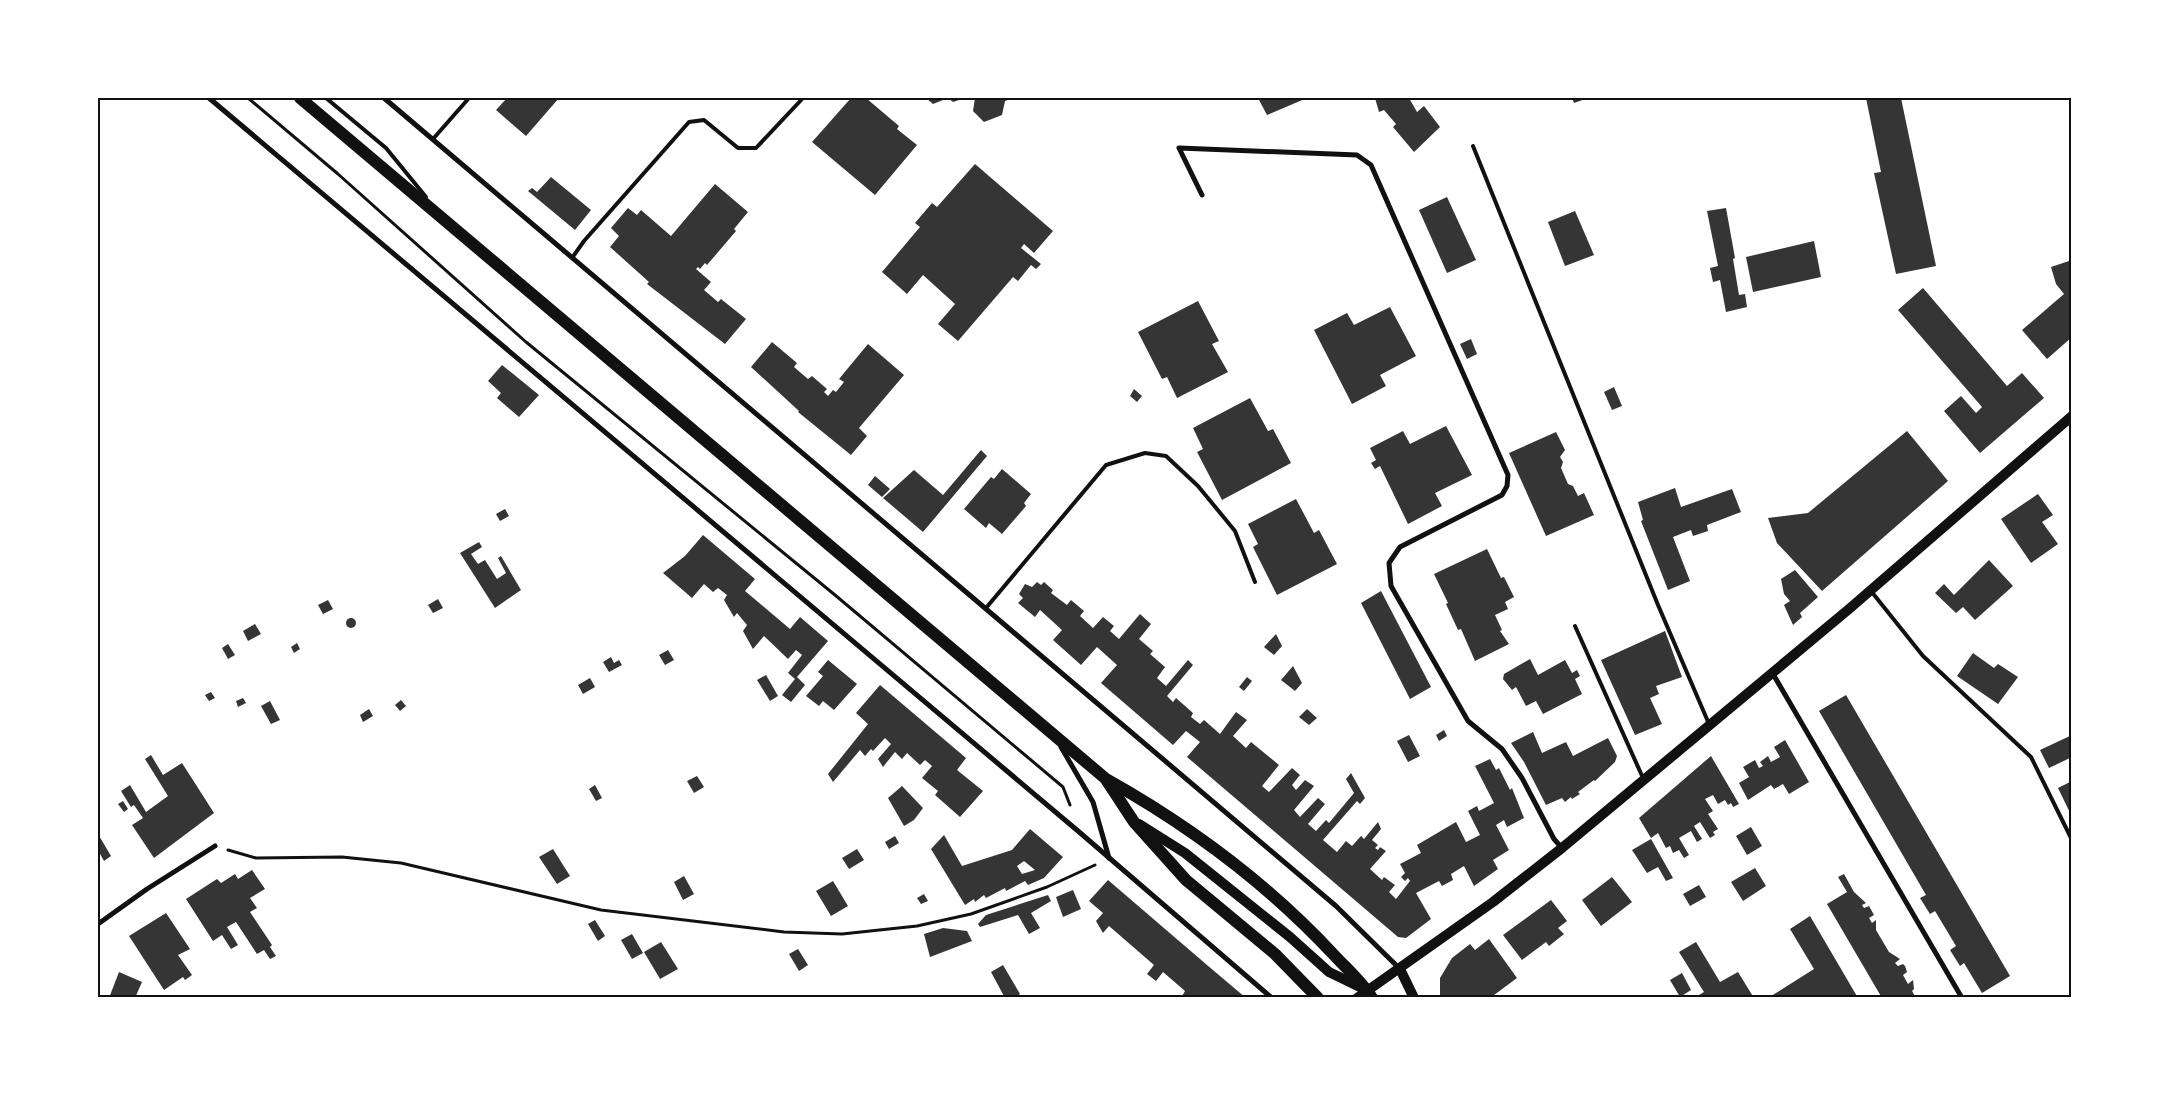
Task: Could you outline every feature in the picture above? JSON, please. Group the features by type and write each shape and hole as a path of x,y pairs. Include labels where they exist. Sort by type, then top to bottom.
{"main road":[{"path":"300,98 440,214 1106,779 1200,837 1313,932 1366,995"},
{"path":"1366,995 1562,848 1871,591 2072,416"},
{"path":"1106,779 1134,822 1186,880 1275,954 1318,998"},
{"path":"1134,822 1185,853 1290,936 1329,972 1366,995"},
{"path":"1400,969 1414,998"}],"street":[{"path":"210,98 1064,819 1272,998"},
{"path":"384,98 1336,906 1400,969"},
{"path":"1202,195 1179,148 1357,155 1371,165 1508,475 1507,486 1502,495 1400,547 1389,563 1391,586 1468,720 1502,749 1522,778 1554,838 1562,848"},
{"path":"1773,674 1962,998"},
{"path":"1054,734 1093,802 1109,858"},
{"path":"98,924 147,888 215,846"}],"lane":[{"path":"326,98 386,148 440,214"},
{"path":"433,140 469,98"},
{"path":"572,258 584,241 689,122 704,120 738,148 756,148 803,98"},
{"path":"1473,146 1658,605 1710,726"},
{"path":"986,608 1106,465 1145,453 1166,456 1198,486 1235,531 1256,582"},
{"path":"1871,591 1923,656 2031,757 2072,840"},
{"path":"1575,626 1644,780"}],"path":[{"path":"248,98 338,174 526,342 835,595 1063,787 1070,804 1064,819"},
{"path":"215,846 256,858 342,857 401,863 601,910 784,932 842,934 917,926 971,914 1047,887 1098,864 1092,858"}],"building":[{"path":"507,98 559,98 526,136 496,110"},
{"path":"851,98 866,98 899,126 897,129 917,145 875,195 812,142"},
{"path":"926,98 948,98 933,104"},
{"path":"948,98 965,98 953,102"},
{"path":"975,98 1013,98 1005,101 1002,115 984,122 973,111"},
{"path":"1258,98 1307,98 1267,115"},
{"path":"1375,98 1409,98 1417,112 1424,106 1440,127 1414,152 1393,127 1396,124 1384,110 1379,112"},
{"path":"1572,98 1588,98 1574,103"},
{"path":"1866,98 1901,98 1936,266 1896,274 1874,173 1881,172"},
{"path":"975,164 1053,231 1034,253 1024,244 1021,248 1041,264 1036,269 1031,265 1018,281 1013,277 958,341 938,324 955,304 923,275 907,294 882,272 920,227 915,223 932,203 937,207"},
{"path":"551,177 591,210 575,230 528,191 532,188 537,192"},
{"path":"715,184 748,212 734,229 736,231 707,265 705,263 700,269 698,267 696,269 711,282 704,290 718,302 721,299 746,319 725,344 647,284 649,282 610,247 619,236 611,228 628,208 637,215 641,210 671,236"},
{"path":"1447,197 1476,260 1447,273 1419,210"},
{"path":"1726,208 1735,258 1733,259 1739,295 1745,294 1747,307 1726,312 1720,280 1713,282 1710,268 1718,266 1707,211"},
{"path":"1575,211 1594,255 1565,266 1548,222"},
{"path":"1814,241 1821,277 1753,292 1746,257"},
{"path":"2072,260 2072,337 2047,359 2022,330 2064,294 2056,284 2051,267"},
{"path":"1923,288 2007,386 2022,373 2044,398 1980,453 1944,411 1961,396 1976,413 1982,407 1898,310"},
{"path":"1198,301 1219,341 1212,344 1228,372 1177,398 1167,377 1162,379 1138,332"},
{"path":"1390,307 1416,356 1380,375 1386,386 1352,404 1314,330 1347,313 1354,325"},
{"path":"1471,339 1477,354 1467,359 1460,344"},
{"path":"772,342 797,363 794,367 808,379 812,376 827,389 824,392 828,396 833,390 836,392 844,382 839,379 868,344 904,375 859,428 867,436 851,455 798,412 751,367"},
{"path":"502,365 539,395 519,417 497,398 501,393 488,381"},
{"path":"1614,387 1622,406 1612,410 1604,392"},
{"path":"1134,389 1142,396 1137,402 1130,396"},
{"path":"1250,398 1268,431 1273,429 1291,463 1222,500 1197,452 1203,449 1193,428"},
{"path":"1446,426 1472,475 1435,493 1442,506 1408,524 1380,466 1375,469 1371,463 1376,460 1370,448 1403,431 1410,444"},
{"path":"1907,431 1948,481 1822,591 1777,543 1768,518 1808,513"},
{"path":"1556,432 1565,450 1560,457 1563,462 1561,468 1568,484 1573,486 1578,496 1584,493 1594,515 1546,536 1509,453"},
{"path":"981,450 987,456 923,532 883,498 914,470 943,495"},
{"path":"1002,469 1031,494 1024,503 1026,506 1002,534 989,523 986,528 964,509 991,477 994,479"},
{"path":"875,476 890,489 882,497 868,485"},
{"path":"1675,488 1681,507 1732,489 1741,512 1707,525 1708,531 1693,536 1691,530 1673,537 1690,581 1668,590 1641,521 1643,520 1638,502"},
{"path":"2038,494 2053,515 2042,522 2058,544 2031,563 2001,519"},
{"path":"1296,499 1314,533 1319,530 1337,564 1277,595 1253,547 1258,544 1248,524"},
{"path":"505,509 509,516 500,521 496,514"},
{"path":"703,535 755,579 745,591 790,629 800,617 828,641 797,677 805,685 791,702 782,695 795,679 788,673 802,655 796,650 788,659 764,636 753,649 743,631 747,625 737,613 734,617 724,600 727,595 718,588 713,592 704,584 692,598 663,573 685,556"},
{"path":"479,542 482,547 471,554 478,564 485,560 497,579 506,573 498,558 501,556 521,590 495,608 460,553"},
{"path":"1487,549 1501,578 1504,577 1514,597 1505,602 1508,609 1495,615 1502,630 1500,631 1509,644 1475,661 1461,629 1458,630 1434,574"},
{"path":"1989,560 2013,586 1975,620 1963,607 1956,613 1935,593 1944,584 1954,595"},
{"path":"1795,570 1818,597 1800,613 1802,617 1793,625 1784,605 1790,601 1784,594 1781,579"},
{"path":"1037,582 1041,585 1044,582 1053,590 1051,593 1067,605 1071,600 1084,611 1080,616 1093,628 1103,617 1114,626 1110,631 1119,639 1140,614 1151,624 1139,639 1153,651 1150,654 1165,667 1157,678 1166,686 1188,660 1193,665 1167,696 1173,702 1176,698 1193,713 1191,717 1200,724 1204,720 1220,734 1236,712 1247,720 1233,736 1246,748 1251,742 1279,765 1262,786 1269,792 1292,768 1300,775 1292,785 1296,790 1305,780 1314,786 1294,810 1300,817 1318,798 1325,804 1308,824 1316,831 1326,820 1329,823 1354,793 1346,779 1351,773 1365,798 1360,804 1357,801 1323,840 1337,852 1346,841 1352,846 1361,836 1364,839 1378,822 1381,829 1372,840 1378,845 1375,848 1378,850 1380,847 1386,851 1370,869 1382,880 1384,877 1395,885 1389,892 1396,899 1410,881 1408,878 1405,881 1401,877 1405,873 1400,864 1421,853 1417,845 1456,822 1466,842 1480,835 1468,811 1477,806 1479,811 1494,803 1475,766 1490,759 1496,770 1499,768 1510,790 1512,788 1524,818 1507,827 1504,820 1496,825 1509,850 1493,860 1498,869 1474,886 1464,866 1451,874 1453,880 1442,886 1439,881 1416,893 1431,919 1406,938 1398,937 1187,757 1200,742 1186,731 1173,745 1101,683 1117,665 1097,647 1081,665 1053,640 1062,630 1040,610 1035,617 1018,603 1023,598 1019,594 1025,584 1032,587"},
{"path":"1381,591 1431,687 1410,699 1361,603"},
{"path":"438,599 443,608 433,613 428,605"},
{"path":"328,600 333,609 323,614 318,605"},
{"path":"351,618 356,623 351,628 346,623"},
{"path":"255,624 261,634 248,641 243,631"},
{"path":"1665,631 1682,677 1656,686 1659,694 1650,698 1662,724 1635,735 1601,660"},
{"path":"1276,634 1282,646 1274,655 1264,647"},
{"path":"297,643 300,649 294,653 291,647"},
{"path":"228,644 235,655 228,659 222,648"},
{"path":"668,650 674,660 665,665 659,655"},
{"path":"1973,653 1994,668 1998,664 2018,677 1998,704 1957,676"},
{"path":"611,657 614,663 619,660 622,665 609,672 603,662"},
{"path":"1530,659 1538,675 1565,660 1572,673 1577,670 1580,676 1575,679 1582,694 1543,714 1536,701 1526,706 1516,687 1512,690 1503,679 1504,674"},
{"path":"828,660 857,684 834,710 823,701 819,706 806,696 823,676 818,672"},
{"path":"1293,666 1302,683 1295,691 1281,680"},
{"path":"766,675 778,696 770,701 757,680"},
{"path":"1247,677 1252,681 1244,691 1239,687"},
{"path":"590,678 595,687 583,694 578,685"},
{"path":"880,685 966,758 957,770 983,791 960,817 935,795 938,791 922,778 932,766 925,760 920,765 907,753 902,759 895,752 883,767 878,759 891,744 885,738 873,751 871,749 865,756 860,750 833,782 828,774 868,724 856,713"},
{"path":"211,692 215,698 209,701 205,695"},
{"path":"1846,695 2010,976 1982,993 1964,963 1960,966 1950,950 1956,946 1935,911 1930,914 1920,898 1926,895 1819,711"},
{"path":"243,698 246,703 238,707 236,701"},
{"path":"401,700 406,706 400,711 395,705"},
{"path":"270,701 280,720 271,724 261,706"},
{"path":"369,709 373,716 363,722 360,715"},
{"path":"1307,709 1317,718 1309,725 1299,717"},
{"path":"1444,730 1447,736 1439,741 1436,735"},
{"path":"1533,732 1542,753 1566,742 1573,756 1608,738 1617,756 1615,762 1595,781 1578,792 1580,794 1572,799 1571,797 1565,802 1562,798 1546,805 1524,762 1511,743"},
{"path":"1409,735 1420,756 1408,762 1397,741"},
{"path":"2072,735 2072,757 2049,768 2040,750"},
{"path":"1785,740 1809,782 1789,794 1783,784 1774,789 1771,785 1748,800 1739,783 1749,777 1743,767 1755,760 1759,768 1763,766 1760,762 1768,756 1771,762 1780,757 1774,747"},
{"path":"151,755 163,775 182,763 214,813 154,858 132,825 143,818 134,805 131,807 121,791 130,785 146,812 168,796 145,759"},
{"path":"1711,756 1739,804 1733,807 1731,803 1728,805 1725,800 1718,804 1713,795 1705,799 1713,811 1708,814 1718,829 1713,832 1715,835 1710,838 1700,822 1694,826 1702,839 1697,842 1691,831 1679,838 1689,855 1684,858 1679,850 1673,853 1670,846 1666,848 1658,833 1651,838 1639,818"},
{"path":"697,776 704,787 694,793 687,781"},
{"path":"2072,781 2072,817 2058,788"},
{"path":"595,785 602,798 596,801 589,789"},
{"path":"902,786 923,808 914,820 904,826 888,798"},
{"path":"123,801 128,809 124,812 118,804"},
{"path":"1751,827 1762,846 1747,855 1736,836"},
{"path":"1030,829 1063,857 1044,878 1028,885 1025,881 1006,891 1005,888 986,898 984,895 975,902 974,899 965,905 931,849 944,835 962,866 1012,850","holes":["1024,861 1035,870 1022,874 1017,866"]},
{"path":"98,834 111,856 104,861 99,852 98,854"},
{"path":"895,836 899,843 889,849 885,842"},
{"path":"1651,839 1673,878 1666,881 1658,867 1647,873 1632,850"},
{"path":"553,849 570,876 557,884 539,857"},
{"path":"857,849 864,860 849,869 842,858"},
{"path":"1755,868 1766,886 1743,901 1731,882"},
{"path":"252,870 265,889 250,898 257,908 250,912 272,945 270,947 276,956 270,959 264,950 257,954 236,922 227,927 238,945 231,949 222,935 213,941 186,899 217,879 221,883 235,874 238,879"},
{"path":"1844,874 1854,892 1866,903 1862,905 1864,908 1869,906 1874,915 1869,918 1872,923 1876,920 1876,930 1889,952 1900,959 1895,963 1898,966 1903,964 1905,966 1907,972 1903,975 1908,984 1913,980 1914,989 1912,991 1916,998 1882,998 1827,904 1847,892 1838,877"},
{"path":"684,876 694,894 683,900 674,882"},
{"path":"1612,877 1632,902 1601,926 1582,900"},
{"path":"1108,880 1246,998 1181,998 1185,991 1163,972 1156,981 1147,974 1154,965 1109,926 1103,933 1096,921 1103,913 1089,901"},
{"path":"833,881 848,906 831,916 816,891"},
{"path":"1699,885 1706,897 1690,906 1683,894"},
{"path":"1073,890 1081,909 1063,917 1056,897"},
{"path":"924,894 928,901 921,904 917,898"},
{"path":"1048,895 1051,901 1031,913 1040,928 1029,934 1018,915 980,927 978,924 986,915"},
{"path":"1551,900 1567,921 1558,928 1564,934 1549,946 1546,942 1522,960 1503,935"},
{"path":"166,913 190,949 178,955 192,975 185,980 183,977 164,990 129,936"},
{"path":"1810,916 1858,998 1768,998 1814,969 1790,929"},
{"path":"595,920 605,936 598,941 588,924"},
{"path":"943,928 967,931 972,941 930,957 924,934"},
{"path":"632,934 643,953 632,959 621,940"},
{"path":"1489,939 1517,978 1490,998 1440,998 1440,978 1452,958 1470,944 1475,950"},
{"path":"661,942 678,969 660,979 644,952"},
{"path":"1696,942 1720,982 1738,972 1754,998 1701,998 1699,995 1704,992 1679,952"},
{"path":"798,949 808,965 799,971 789,954"},
{"path":"1003,965 1020,994 1015,998 1005,998 991,972"},
{"path":"119,972 142,982 135,998 109,998"},
{"path":"1682,973 1691,990 1680,997 1670,980"}]}
